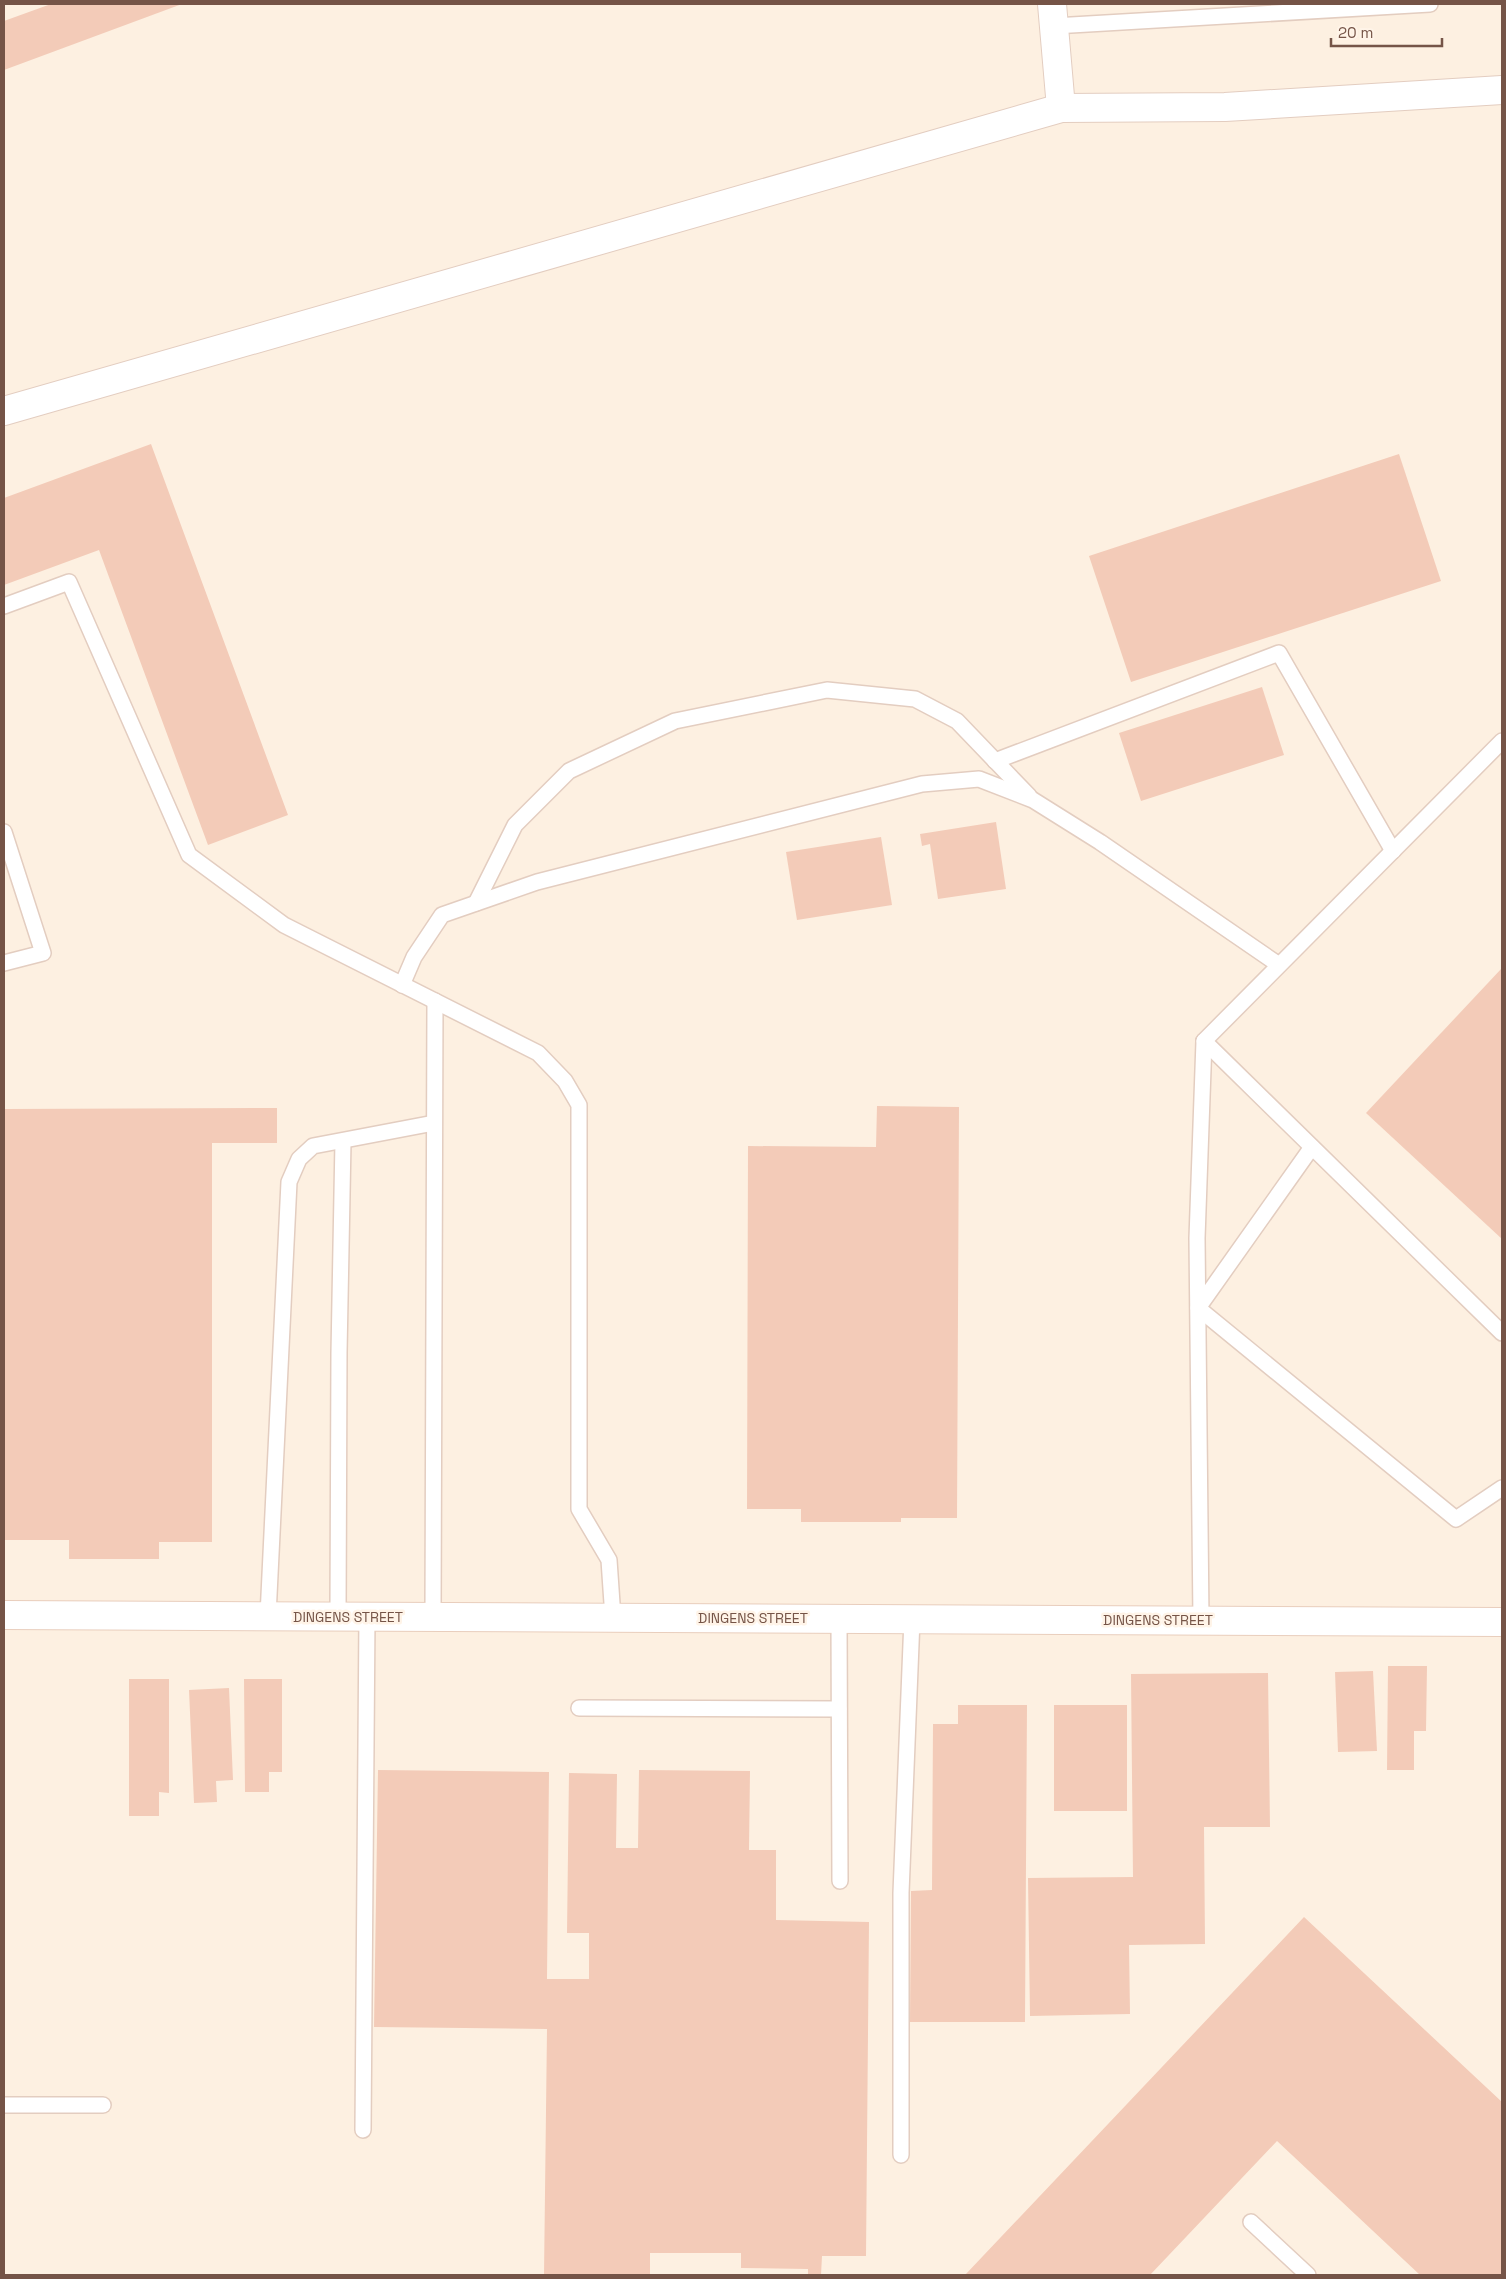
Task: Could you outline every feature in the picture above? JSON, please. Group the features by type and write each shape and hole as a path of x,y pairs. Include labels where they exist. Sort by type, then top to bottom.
{"street":[{"path":"1053,15 1062,108"},
{"path":"4,411 1062,108 1225,107 1502,90"},
{"name":"DINGENS STREET","path":"4,1615 1502,1622"}],"lane":[{"path":"1053,15 1430,4"},
{"path":"4,606 69,582 188,855 284,925 538,1053 565,1081 579,1105 579,1509 609,1560 613,1618"},
{"path":"996,761 1279,654 1393,851"},
{"path":"476,903 515,825 569,770 675,721 828,690 915,699 957,721 1033,800"},
{"path":"1201,1620 1197,1238 1204,1041 1502,741"},
{"path":"402,985 414,957 442,915 537,882 922,784 979,779 1033,800 1100,842 1279,965"},
{"path":"4,832 43,953 4,963"},
{"path":"433,1617 435,1001"},
{"path":"1204,1041 1502,1333"},
{"path":"268,1616 289,1182 299,1159 313,1146 434,1124"},
{"path":"338,1616 339,1363 343,1140"},
{"path":"1198,1308 1312,1147"},
{"path":"1198,1308 1456,1519 1502,1488"},
{"path":"363,2130 367,1616"},
{"path":"839,1619 840,1881"},
{"path":"901,2155 901,1893 912,1619"},
{"path":"579,1708 839,1708"},
{"path":"4,2105 103,2105"},
{"path":"1252,2222 1308,2275"}],"building":[{"path":"51,4 182,4 4,70 4,21"},
{"path":"151,444 288,815 208,845 99,550 4,585 4,498"},
{"path":"1399,454 1441,581 1131,682 1089,556"},
{"path":"1262,687 1284,755 1141,801 1119,733"},
{"path":"996,822 1006,889 938,899 930,844 922,846 920,834"},
{"path":"881,837 892,905 797,920 786,852"},
{"path":"1502,968 1502,1239 1366,1113"},
{"path":"877,1106 959,1107 957,1518 901,1518 901,1522 801,1522 801,1509 747,1509 748,1146 876,1147"},
{"path":"277,1108 277,1143 212,1143 212,1542 159,1542 159,1559 69,1559 69,1540 4,1540 4,1109"},
{"path":"1388,1666 1427,1666 1426,1731 1414,1731 1414,1770 1387,1770"},
{"path":"1373,1671 1377,1751 1338,1752 1335,1672"},
{"path":"1268,1673 1270,1827 1204,1827 1205,1944 1129,1945 1130,2014 1030,2016 1028,1878 1133,1877 1131,1674"},
{"path":"129,1679 169,1679 169,1793 159,1792 159,1816 129,1816"},
{"path":"244,1679 282,1679 282,1772 269,1772 269,1792 245,1792"},
{"path":"229,1688 233,1780 216,1781 217,1802 194,1803 189,1690"},
{"path":"958,1705 1027,1705 1025,2022 910,2022 911,1891 932,1890 933,1724 958,1724"},
{"path":"1054,1705 1127,1705 1127,1811 1054,1811"},
{"path":"378,1770 549,1772 547,1979 589,1979 589,1933 567,1933 569,1773 617,1774 616,1848 638,1848 639,1770 750,1771 749,1850 776,1850 776,1920 869,1922 866,2256 822,2256 821,2275 808,2275 808,2269 741,2268 741,2253 650,2253 650,2275 544,2275 547,2029 374,2027"},
{"path":"1304,1917 1502,2102 1502,2275 1420,2275 1277,2141 1150,2275 965,2275"}]}
